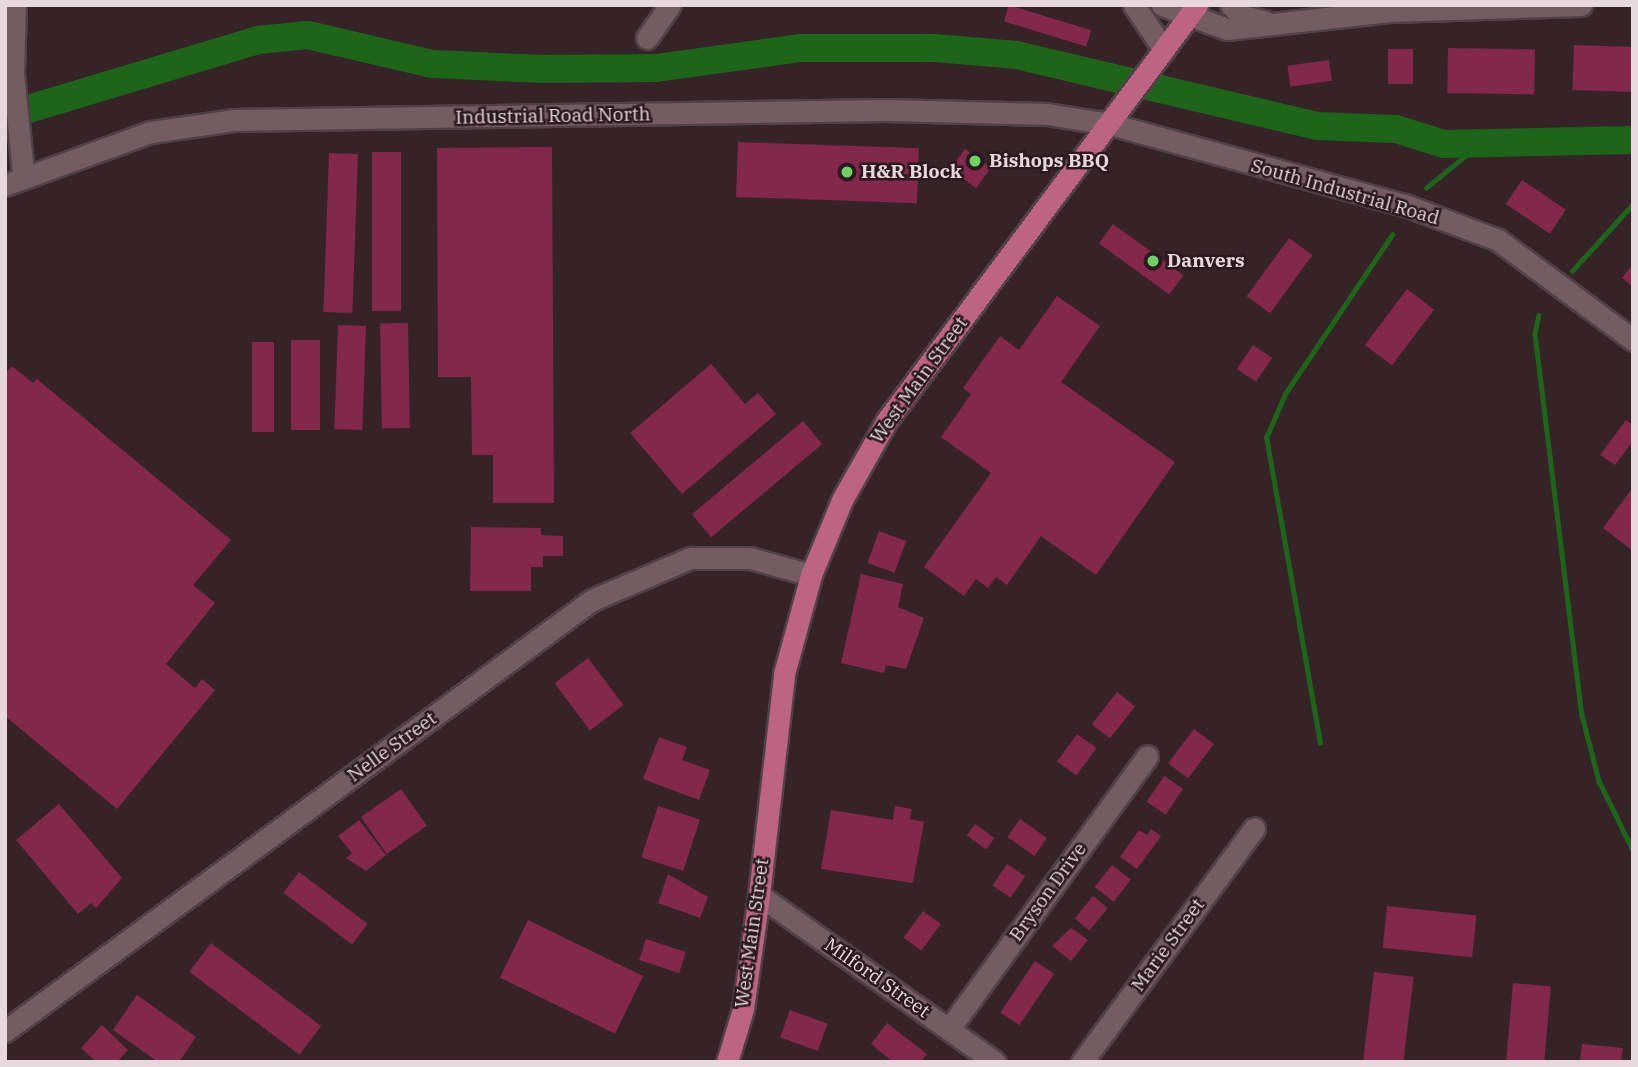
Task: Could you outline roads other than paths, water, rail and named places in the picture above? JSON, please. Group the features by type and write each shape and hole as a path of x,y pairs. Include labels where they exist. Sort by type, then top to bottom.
{"main road":[{"name":"West Main Street","path":"727,1062 743,1009 784,674 811,575 887,420 1194,10"}],"street":[{"path":"14,180 20,147 13,73 15,5"},
{"path":"647,38 670,5"},
{"path":"1134,5 1164,50"},
{"path":"1162,5 1194,10 1227,29 1273,22 1581,5"},
{"path":"1231,5 1242,16 1273,22"},
{"name":"Industrial Road North","path":"14,180 151,132 233,120 887,110 1047,114 1110,124"},
{"name":"South Industrial Road","path":"1110,124 1405,205 1498,240 1633,340"},
{"name":"Nelle Street","path":"5,1031 592,600 690,558 750,558 811,575"},
{"name":"Bryson Drive","path":"949,1029 1147,756"},
{"name":"Marie Street","path":"1082,1062 1254,828"},
{"name":"Milford Street","path":"759,895 995,1062"}],"waterway":[{"path":"5,116 258,40 308,35 433,64 544,69 656,68 801,48 935,48 1017,55 1318,126 1396,129 1444,144 1633,140"},
{"path":"1426,188 1483,141"},
{"path":"1572,271 1633,204"},
{"path":"1320,743 1266,438 1285,394 1392,235"},
{"path":"1539,315 1535,334 1582,715 1599,781 1633,850"}],"place":[{"name":"Bishops BBQ","path":"975,161"},
{"name":"H&R Block","path":"847,172"},
{"name":"Danvers","path":"1153,261"}]}
